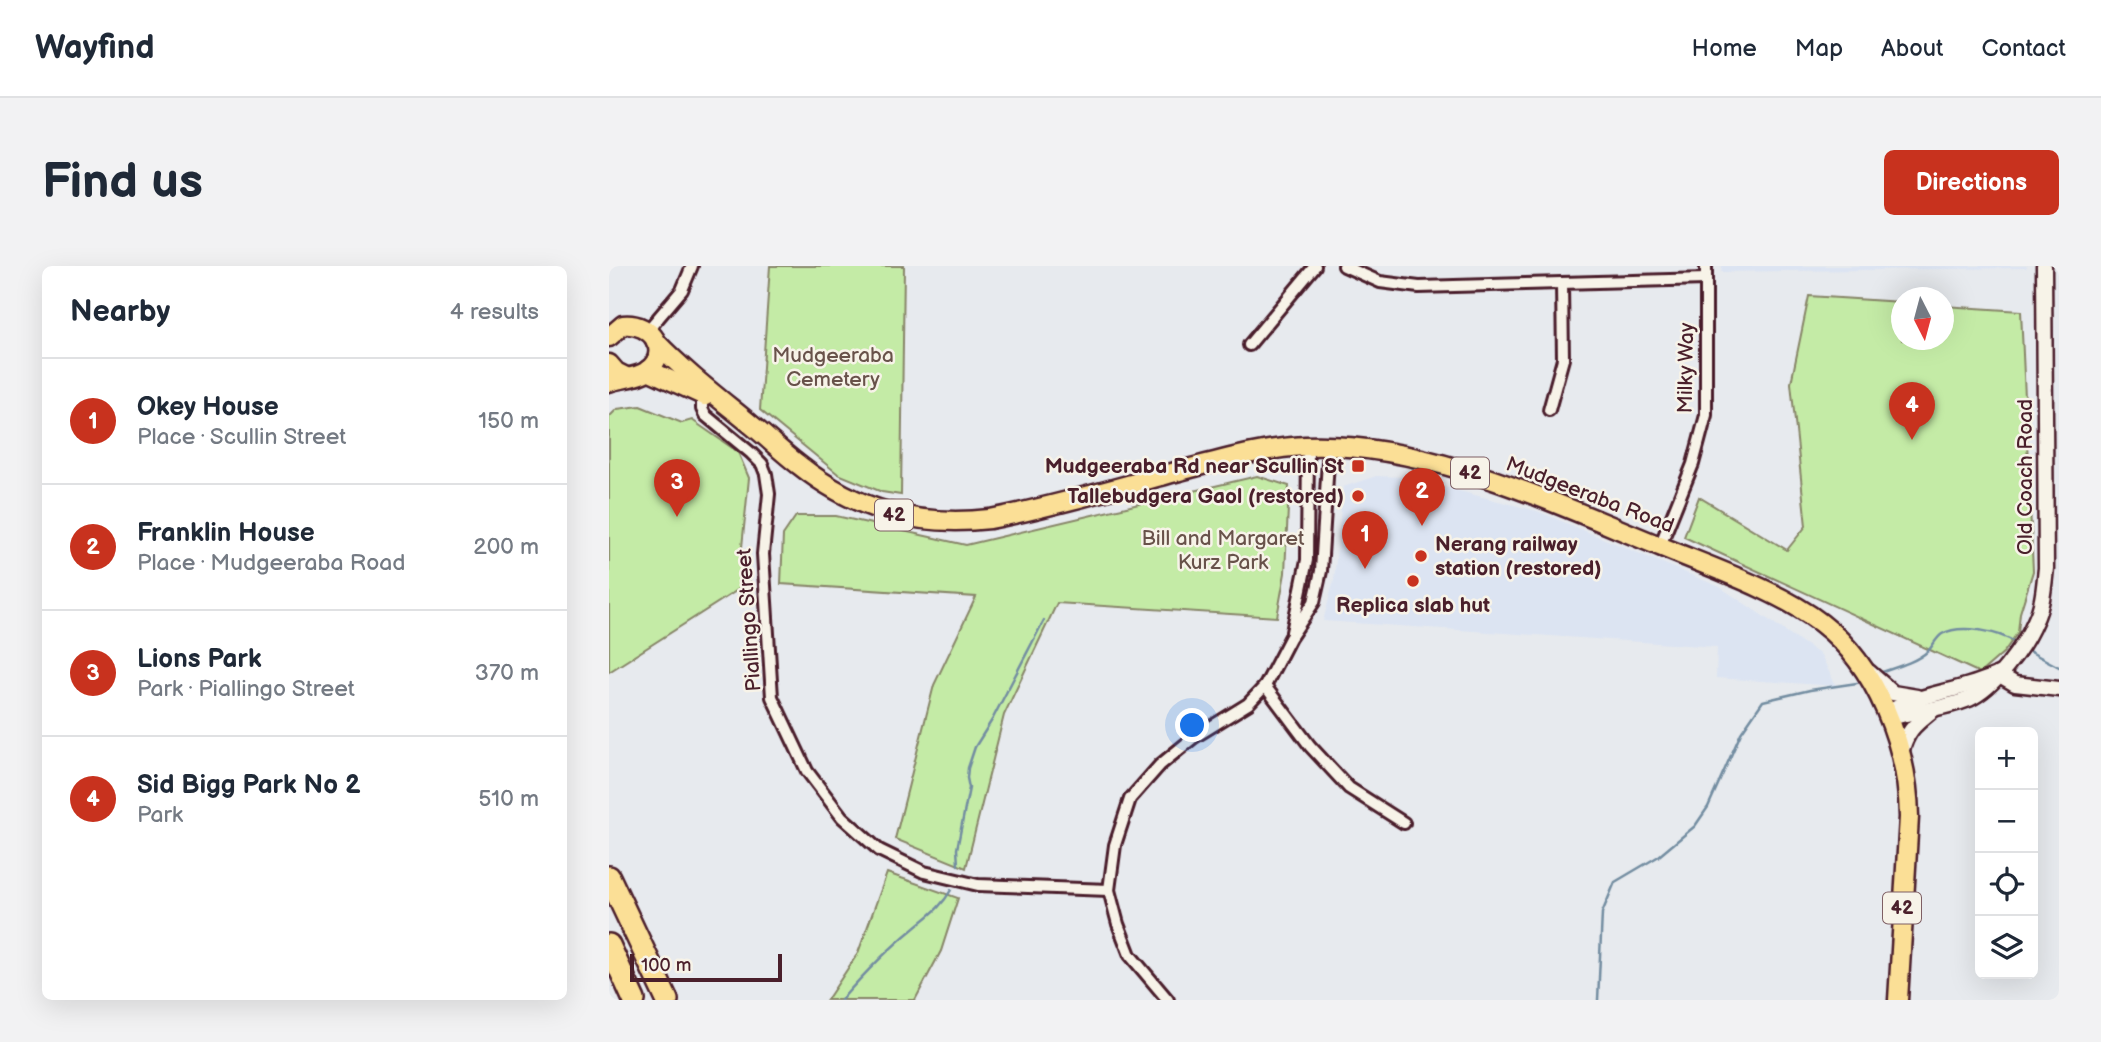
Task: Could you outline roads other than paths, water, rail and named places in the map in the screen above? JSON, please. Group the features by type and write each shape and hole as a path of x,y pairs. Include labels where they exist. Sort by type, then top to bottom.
{"highway":[{"path":"609,877 667,1000"},
{"path":"609,945 635,1000"}],"main road":[{"path":"609,337 616,329 632,324 652,336 657,357 648,370 641,374 617,379 616,372 609,364"},
{"name":"Mudgeeraba Road","path":"652,336 685,372 798,464 828,486 857,502 893,515 958,522 1019,513 1276,448 1361,448 1410,455 1477,475 1600,521 1784,600 1820,622 1844,645 1861,668 1888,716 1901,753 1909,798 1909,817 1898,1000"},
{"name":"Mudgeeraba Road","path":"648,370 722,402"}],"street":[{"path":"652,336 682,290 692,266"},
{"path":"1249,345 1315,266"},
{"path":"1344,266 1380,282 1419,287 1706,279"},
{"name":"Milky Way","path":"1660,547 1693,464 1706,415 1706,266"},
{"name":"Old Coach Road","path":"1888,716 1902,705 1932,702 1952,704 1981,693 1990,686 2027,637 2040,607 2046,568 2044,266"},
{"path":"1549,410 1563,359 1562,284"},
{"name":"Piallingo Street","path":"702,395 705,415 751,453 762,464 766,474 769,494 763,554 772,697 807,771 842,817 879,850 924,872 978,886 1109,890"},
{"path":"1290,638 1307,559 1308,446"},
{"path":"1168,1000 1130,955 1109,890 1115,845 1130,799 1160,765 1193,738 1248,704 1265,686 1290,638 1314,602 1321,571 1329,446"},
{"path":"1861,668 1877,677 1893,693 1932,702 1905,736 1901,753"},
{"path":"1998,674 2015,684 2059,688"},
{"path":"1265,686 1310,746 1349,788 1404,823"}],"waterway":[{"path":"958,865 957,849 969,788 968,768 975,747 1044,620"},
{"path":"1882,672 1918,658 1928,651 1942,634 1959,629 1980,630 2016,643"},
{"path":"2025,649 2059,667"},
{"path":"1598,1000 1602,913 1615,882 1659,856 1695,826 1708,807 1741,733 1763,701 1857,683"},
{"path":"841,1000 885,954 939,907 951,890"}],"place":[{"name":"Sid Bigg Park No 2","path":"1912,440"},
{"name":"Mudgeeraba Rd near Scullin St","path":"1358,466"},
{"name":"Tallebudgera Gaol (restored)","path":"1358,496"},
{"name":"Lions Park","path":"677,517"},
{"name":"Franklin House","path":"1422,526"},
{"name":"Nerang railway station (restored)","path":"1421,556"},
{"name":"Okey House","path":"1365,569"},
{"name":"Replica slab hut","path":"1413,581"}],"park label":[{"name":"Mudgeeraba Cemetery","path":"833,367"},
{"name":"Bill and Margaret Kurz Park","path":"1223,550"}]}
